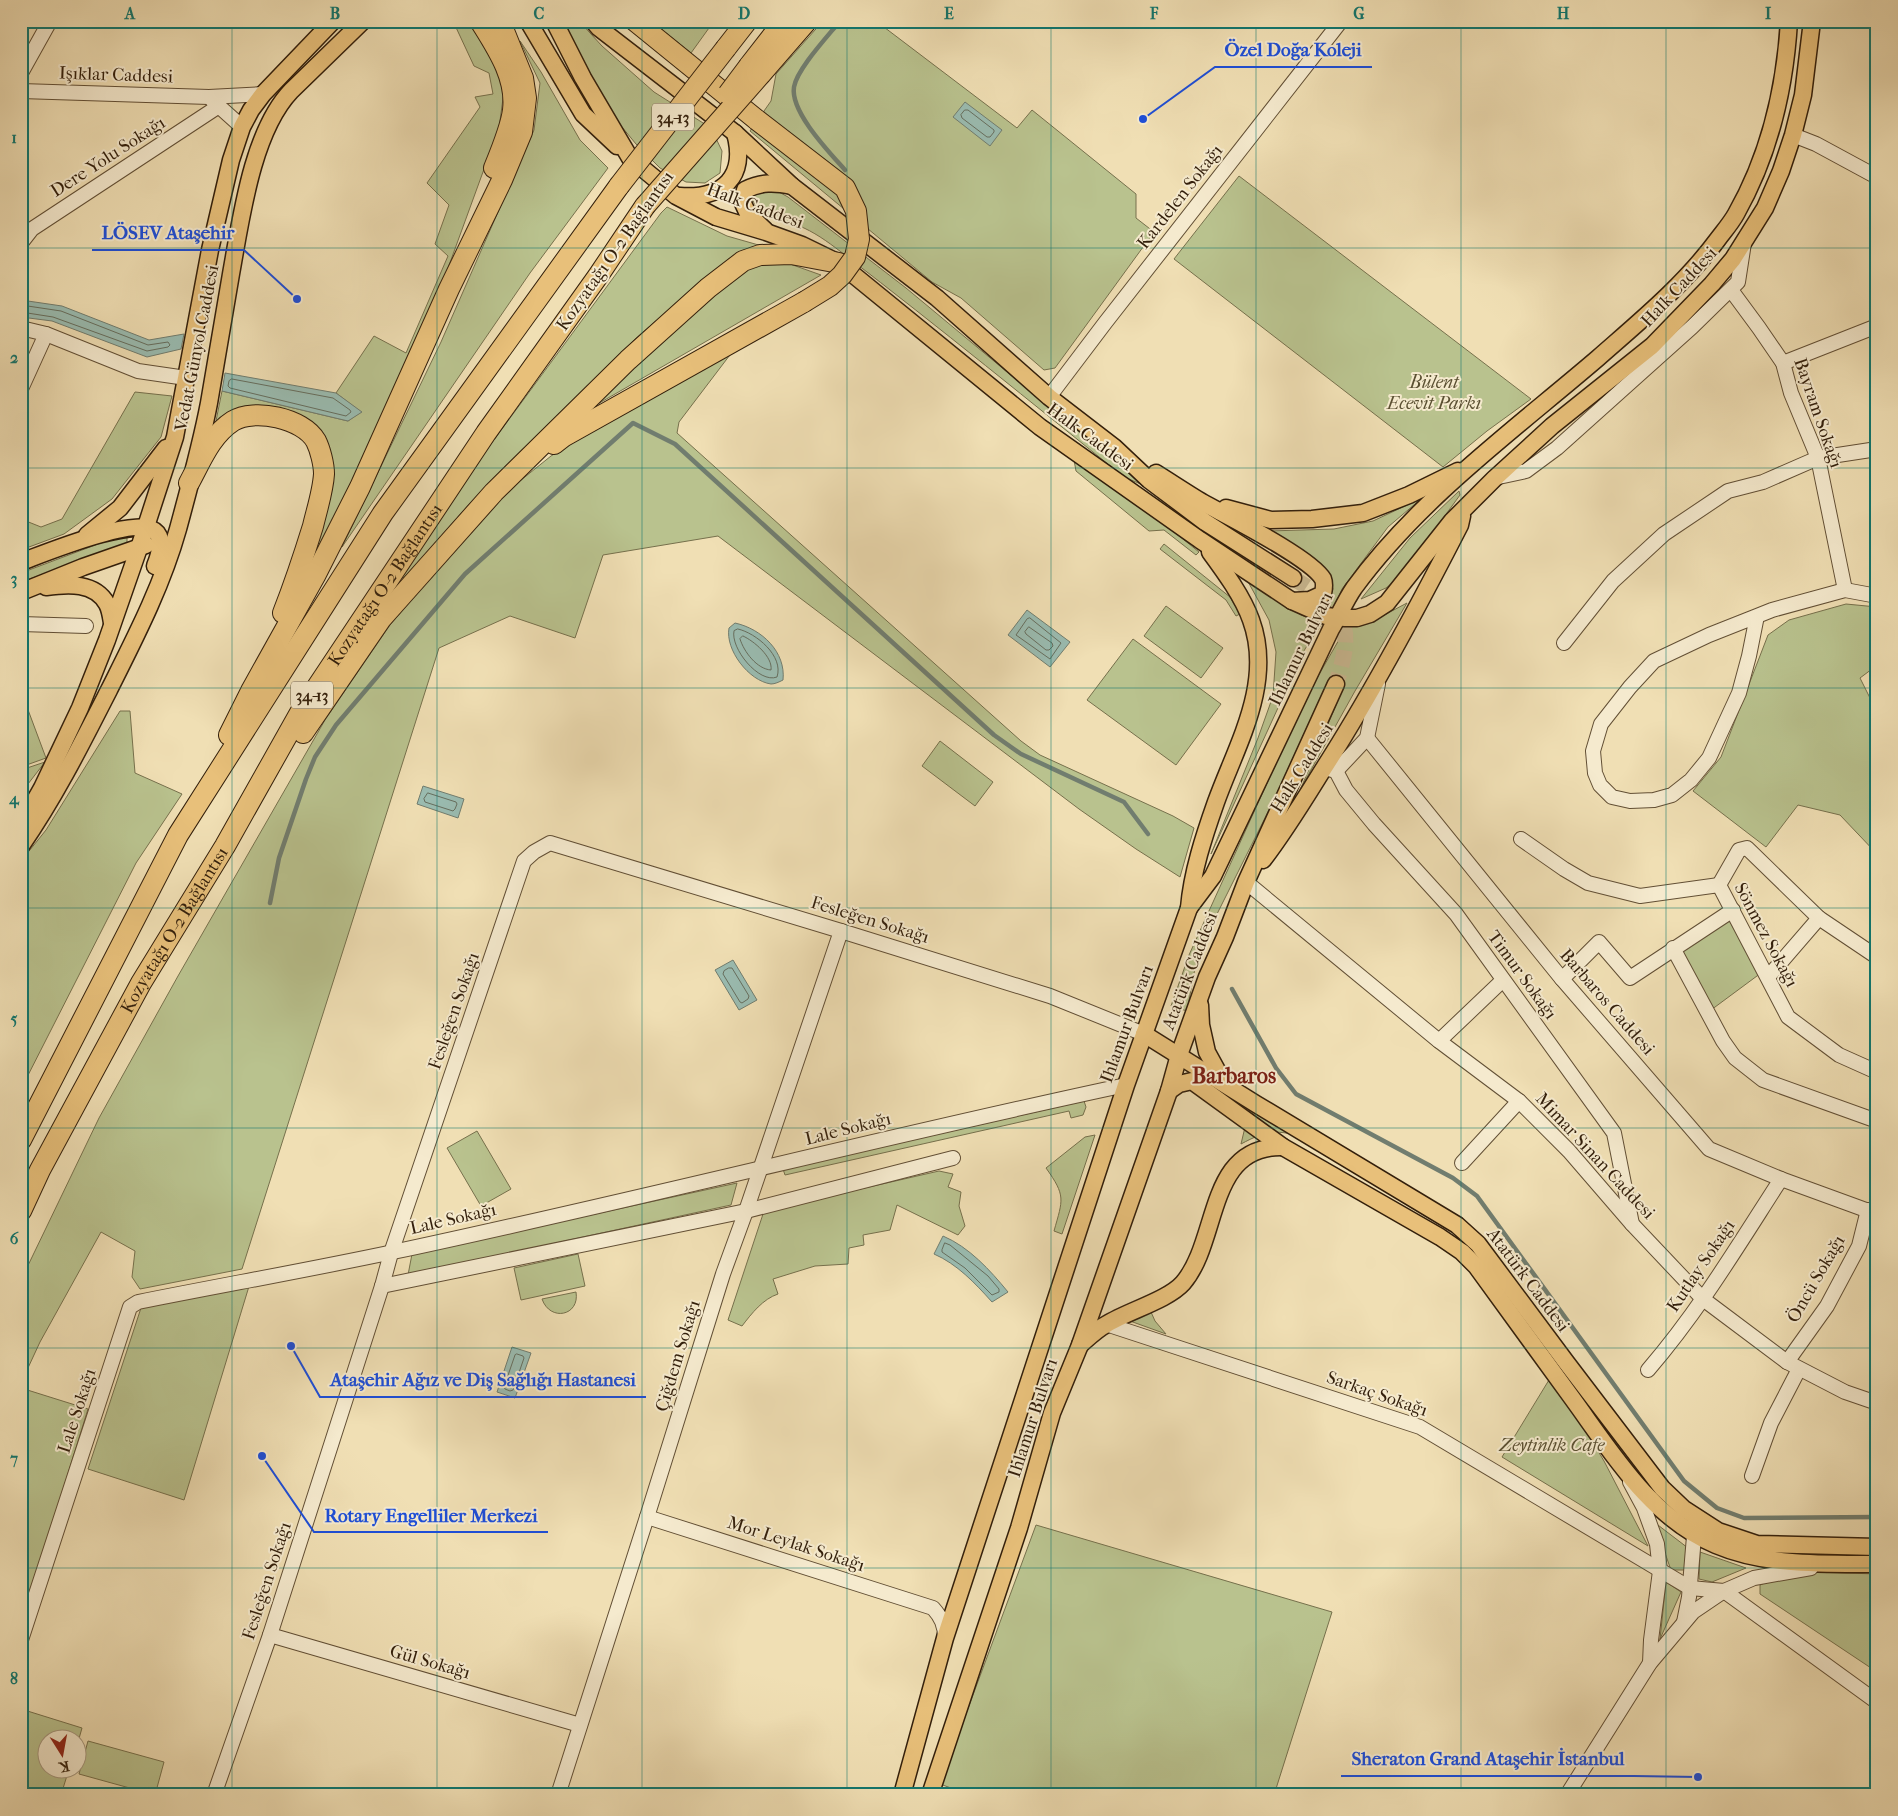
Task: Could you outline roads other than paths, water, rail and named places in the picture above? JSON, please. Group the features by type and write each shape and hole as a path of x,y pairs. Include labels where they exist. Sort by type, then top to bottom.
{"highway":[{"path":"449,289 498,158 513,111 513,97 509,77 500,54 480,21"},
{"path":"178,835 252,689 315,576 360,487 449,289 502,180 522,132 526,98 523,78 500,21"},
{"path":"494,492 563,437 830,286 842,275 855,257 859,239 856,211 845,188 757,120 635,21"},
{"path":"726,48 743,21"},
{"name":"Kozyatağı O-2 Bağlantısı","path":"21,1140 178,835 383,513 619,186 747,21"},
{"path":"755,70 784,21"},
{"path":"755,70 807,21"},
{"name":"Kozyatağı O-2 Bağlantısı","path":"21,1211 40,1170 142,983 225,846 301,711 486,433 646,206 755,70"},
{"path":"225,846 381,619 494,492 628,360 708,288 743,261 760,255 791,254 839,263"},
{"path":"189,483 211,441 232,421 250,415 278,417 298,425 315,440 321,458 324,473 319,503 309,539 287,603 252,689"}],"main road":[{"name":"Vedat Günyol Caddesi","path":"177,531 208,406 239,230 259,149 270,119 283,100 363,21"},
{"path":"528,21 583,114 630,158 676,196 694,197 718,191 728,184 736,172 739,159 735,134"},
{"path":"554,21 583,78 630,158"},
{"path":"593,21 599,28 735,134 792,186 937,298 1049,397 1114,447 1149,480 1205,522 1293,578"},
{"name":"Halk Caddesi","path":"1476,462 1654,310 1702,261 1735,216 1755,178 1773,126 1787,60 1789,21"},
{"name":"Halk Caddesi","path":"676,196 716,217 802,245 839,263 1040,427 1200,540 1292,600 1326,616 1357,618 1370,614 1387,603 1452,521 1494,478 1552,426 1652,346 1712,284 1744,243 1765,208 1781,171 1793,135 1802,95 1812,21"},
{"name":"Vedat Günyol Caddesi","path":"138,548 174,437 210,250 231,160 242,126 263,94 330,22"},
{"path":"766,232 748,214 742,202 745,190 758,184 776,183 792,186"},
{"path":"79,541 120,508 174,437"},
{"path":"1114,447 1203,502 1254,530 1306,563 1318,573 1323,580 1325,588 1323,594 1310,600 1292,600"},
{"path":"1203,502 1270,520 1312,519 1363,513 1409,495 1476,462"},
{"name":"Ihlamur Bulvarı","path":"1188,908 1213,876 1330,630 1353,590 1392,541 1476,462"},
{"name":"Halk Caddesi","path":"1246,882 1330,769 1342,743 1456,533 1464,509"},
{"path":"21,562 112,531 153,529 160,539 160,551 139,610 127,654"},
{"path":"24,591 83,567 138,548 177,531"},
{"path":"21,846 39,820 78,750 127,654 160,583 177,531"},
{"name":"Ihlamur Bulvarı","path":"902,1795 945,1638 1126,1085 1188,908 1191,885 1207,830 1256,696 1259,665 1257,644 1251,619 1226,572 1200,540"},
{"path":"21,825 42,788 80,708 138,548"},
{"path":"24,591 63,585 82,586 99,593 108,605 112,623"},
{"path":"1246,882 1336,684"},
{"name":"Atatürk Caddesi","path":"1246,882 1199,998 1179,1055 1457,1225 1478,1244 1662,1488 1696,1518 1718,1531 1757,1544 1877,1547"},
{"path":"1199,998 1201,1025 1207,1052 1224,1083"},
{"path":"1144,1034 1179,1055 1192,1081 1179,1084 1169,1091"},
{"name":"Ihlamur Bulvarı","path":"930,1795 1019,1528 1052,1413 1080,1345 1169,1091 1179,1055"},
{"name":"Atatürk Caddesi","path":"1192,1081 1283,1147 1440,1237 1462,1252 1476,1266 1623,1468 1655,1504 1675,1521 1694,1534 1733,1552 1774,1560 1832,1564 1877,1564"},
{"path":"1080,1345 1106,1324 1172,1292 1182,1284 1191,1273 1198,1256 1223,1184 1242,1159 1261,1149 1283,1147"}],"street":[{"path":"21,72 50,21"},
{"name":"Kardelen Sokağı","path":"1049,397 1341,21"},
{"name":"Işıklar Caddesi","path":"21,91 214,102 263,94"},
{"path":"214,102 242,126"},
{"name":"Dere Yolu Sokağı","path":"21,243 32,228 214,102"},
{"path":"1793,135 1816,144 1877,177"},
{"path":"1494,478 1526,471 1557,448 1692,328 1738,282 1744,243"},
{"name":"Bayram Sokağı","path":"1730,290 1783,363 1791,394 1818,458 1845,590"},
{"path":"1783,363 1877,326"},
{"path":"21,328 46,334 138,371 186,378"},
{"path":"21,388 46,334"},
{"path":"1564,643 1613,581 1664,534 1728,491 1763,482 1818,458 1877,448"},
{"path":"1757,616 1739,692 1709,758 1691,780 1672,795 1654,800 1630,801 1612,797 1600,785 1595,773 1593,751 1601,724 1654,661 1708,634 1772,610 1845,590 1877,596"},
{"path":"21,624 86,626"},
{"path":"1330,769 1367,738 1380,673"},
{"name":"Barbaros Caddesi","path":"1367,738 1562,979 1709,1149 1781,1179 1872,1212"},
{"name":"Timur Sokağı","path":"1330,769 1368,817 1456,914 1614,1133 1632,1224"},
{"name":"Sönmez Sokağı","path":"1521,839 1588,883 1640,896 1719,885 1788,1016 1839,1055 1877,1072"},
{"name":"Fesleğen Sokağı","path":"214,1795 270,1635 392,1252 524,861 534,852 550,843 841,930 1050,996 1144,1034"},
{"path":"1719,885 1739,850 1747,848 1819,918 1877,957"},
{"name":"Mimar Sinan Caddesi","path":"1246,882 1439,1041 1519,1101 1569,1151 1632,1224 1703,1299 1793,1365 1845,1392 1875,1400"},
{"path":"1562,979 1599,942 1630,978 1733,910"},
{"path":"1768,977 1819,918"},
{"name":"Çiğdem Sokağı","path":"558,1795 723,1274 841,930"},
{"path":"1673,948 1723,1041 1735,1058 1763,1080 1877,1121"},
{"path":"1439,1041 1503,980"},
{"name":"Lale Sokağı","path":"21,1640 130,1307 138,1302 392,1252 760,1169 980,1116 1126,1085"},
{"path":"1462,1163 1519,1101"},
{"path":"382,1286 746,1211 953,1158"},
{"name":"Kutlay Sokağı","path":"1648,1370 1678,1335 1781,1179"},
{"name":"Öncü Sokağı","path":"1752,1476 1793,1365 1859,1246 1872,1212"},
{"name":"Sarkaç Sokağı","path":"1106,1324 1420,1427 1690,1588 1724,1591"},
{"path":"1623,1468 1644,1508 1657,1544 1660,1571 1650,1663"},
{"name":"Mor Leylak Sokağı","path":"647,1517 933,1608"},
{"path":"1684,1623 1690,1588 1696,1518"},
{"path":"1567,1795 1650,1663 1693,1612 1724,1591 1754,1578 1832,1564"},
{"path":"1724,1591 1877,1702"},
{"name":"Ihlamur Bulvarı","path":"933,1608 940,1615 945,1628 945,1638"},
{"name":"Gül Sokağı","path":"270,1635 580,1725"}],"water":[{"path":"965,102 1002,130 990,146 953,117"},
{"path":"21,300 62,306 149,340 184,334 181,349 147,357 52,321 21,317"},
{"path":"225,373 336,393 362,412 348,421 222,391"},
{"path":"1027,610 1070,642 1050,667 1008,635"},
{"path":"735,623 754,630 770,643 781,660 783,680 772,684 763,682 747,671 740,663 731,646 729,637 729,628"},
{"path":"423,786 464,799 458,818 417,804"},
{"path":"733,960 757,1000 739,1010 715,970"},
{"path":"943,1236 962,1246 1008,1292 992,1302 958,1269 934,1254"},
{"path":"512,1347 531,1353 515,1398 497,1392"}],"waterway":[{"path":"840,21 801,71 794,87 794,97 804,120 812,132 845,170"},
{"path":"270,903 279,858 306,779 315,757 336,725 465,574 633,423 675,444 994,735 1021,754 1124,802 1148,834"},
{"path":"1232,989 1276,1068 1296,1094 1453,1178 1477,1196 1684,1481 1717,1508 1744,1518 1877,1517"}],"tunnel":[{"path":"1293,578 1324,599 1335,610 1341,620 1345,632 1345,646 1336,684"}],"place":[{"name":"Özel Doğa Koleji","path":"1143,119"},
{"name":"LÖSEV Ataşehir","path":"297,299"},
{"name":"Ataşehir Ağız ve Diş Sağlığı Hastanesi","path":"291,1346"},
{"name":"Rotary Engelliler Merkezi","path":"262,1456"},
{"name":"Sheraton Grand Ataşehir İstanbul","path":"1698,1777"}],"district":[{"name":"Barbaros","path":"1234,1076"}],"park label":[{"name":"Bülent Ecevit Parkı","path":"1434,392"},
{"name":"Zeytinlik Cafe","path":"1552,1445"}]}
